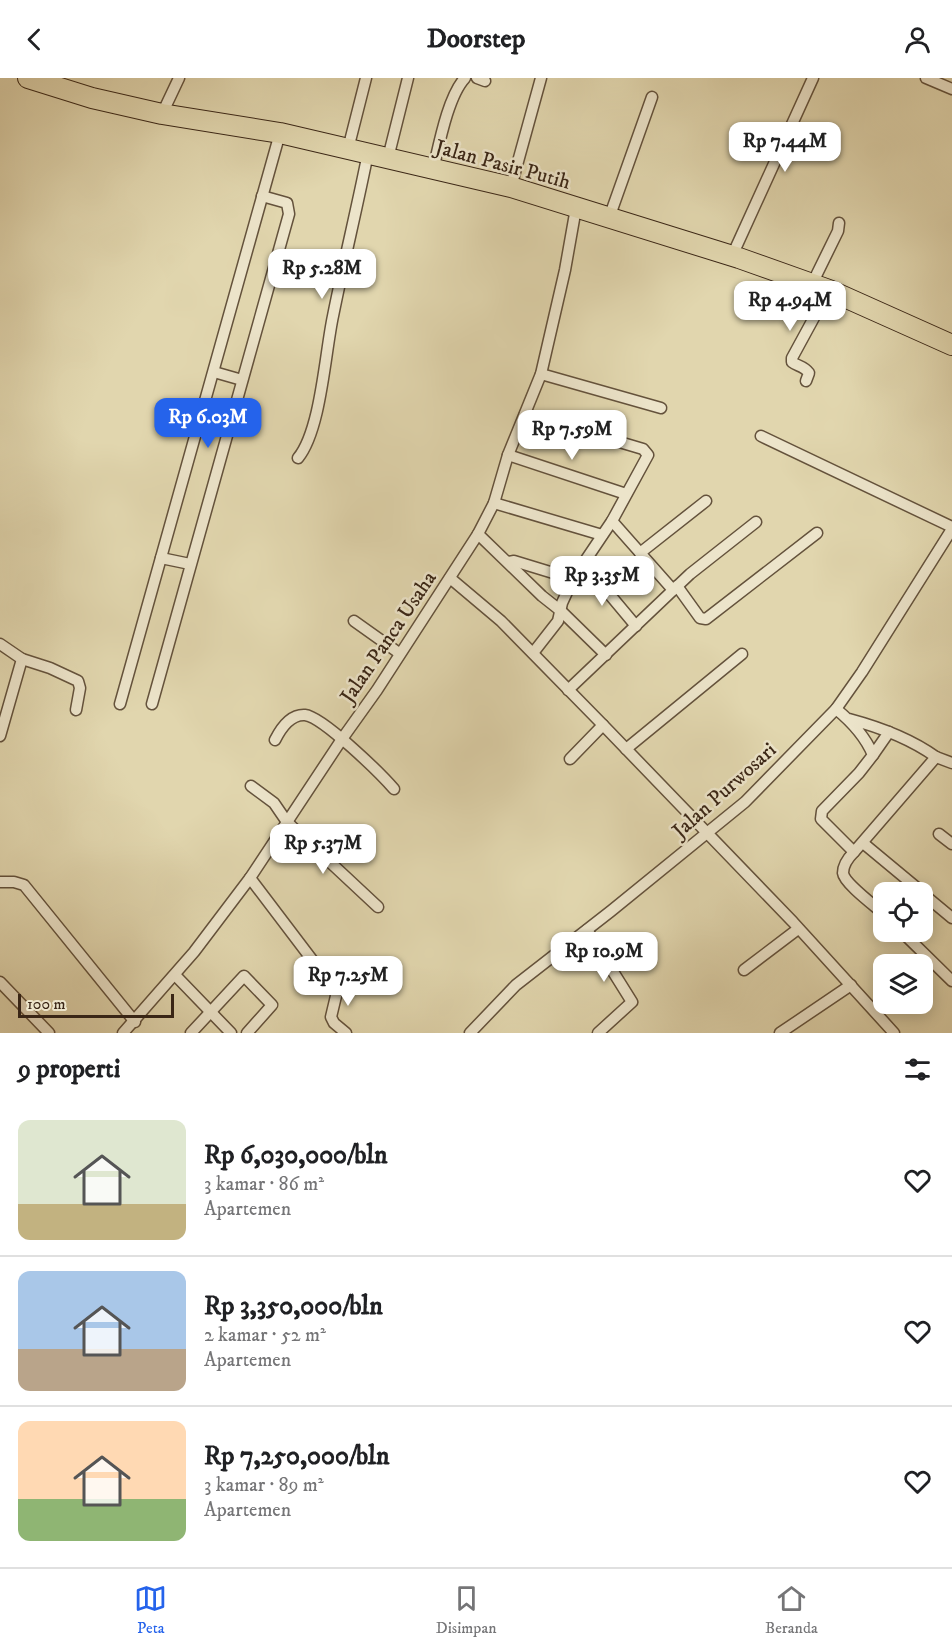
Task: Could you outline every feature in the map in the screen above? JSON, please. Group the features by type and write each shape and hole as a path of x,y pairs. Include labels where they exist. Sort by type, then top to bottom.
{"highway":[{"name":"Jalan Pasir Putih","path":"28,78 92,98 162,114 280,133 511,187 732,256 820,287 952,345"}],"street":[{"path":"162,114 179,78"},
{"path":"348,148 366,78"},
{"path":"388,159 408,78"},
{"path":"433,170 449,110 460,83 465,78"},
{"path":"511,187 541,78"},
{"path":"732,256 813,78"},
{"path":"926,78 952,89"},
{"path":"609,218 652,97"},
{"path":"120,704 280,133"},
{"path":"298,458 310,440 329,350 333,312 368,153"},
{"path":"152,704 289,214 287,203 262,196"},
{"name":"Jalan Panca Usaha","path":"123,1033 175,975 250,878 342,738 377,690 478,534 494,503 508,455 541,374 565,270 576,208"},
{"path":"806,381 808,373 806,369 792,362 792,358 820,287 839,223"},
{"path":"214,372 242,380"},
{"path":"541,374 661,408"},
{"path":"525,414 646,451 648,455 612,521 573,579 562,603 558,621 533,653"},
{"path":"761,435 952,528"},
{"path":"508,455 626,494"},
{"path":"640,553 706,501"},
{"path":"494,503 602,535"},
{"path":"612,521 700,618 706,618 817,533"},
{"path":"568,690 675,588 756,522"},
{"name":"Jalan Purwosari","path":"470,1033 516,985 745,802 836,709 862,672 952,528"},
{"path":"478,534 542,597 561,611 606,655"},
{"path":"161,558 190,564"},
{"path":"508,562 514,561 573,579 595,577 636,626"},
{"path":"529,583 540,568"},
{"path":"450,578 501,621 626,748 894,1033"},
{"path":"354,621 399,653"},
{"path":"0,644 22,659 50,668 78,681 80,688 76,710"},
{"path":"626,748 742,654"},
{"path":"0,736 22,659"},
{"path":"836,709 849,719 866,741 873,755"},
{"path":"275,740 283,725 293,718 304,715 311,717 342,738 394,789"},
{"path":"849,719 889,732 952,763"},
{"path":"570,759 603,725"},
{"path":"854,852 820,819 820,815 859,773 889,732"},
{"path":"873,904 845,879 843,870 848,857 863,843 936,757"},
{"path":"251,786 274,803 287,822 378,907"},
{"path":"939,834 952,844"},
{"path":"863,843 909,882"},
{"path":"250,878 335,990 336,996 331,1017 334,1023 346,1033"},
{"path":"0,882 24,885 135,1022"},
{"path":"933,902 952,918"},
{"path":"744,970 798,929"},
{"path":"587,930 632,1002 598,1033"},
{"path":"912,942 952,981"},
{"path":"175,975 231,1033"},
{"path":"192,1033 244,976 272,1005 247,1033"},
{"path":"0,982 49,1033"},
{"path":"780,1033 850,985"}]}
